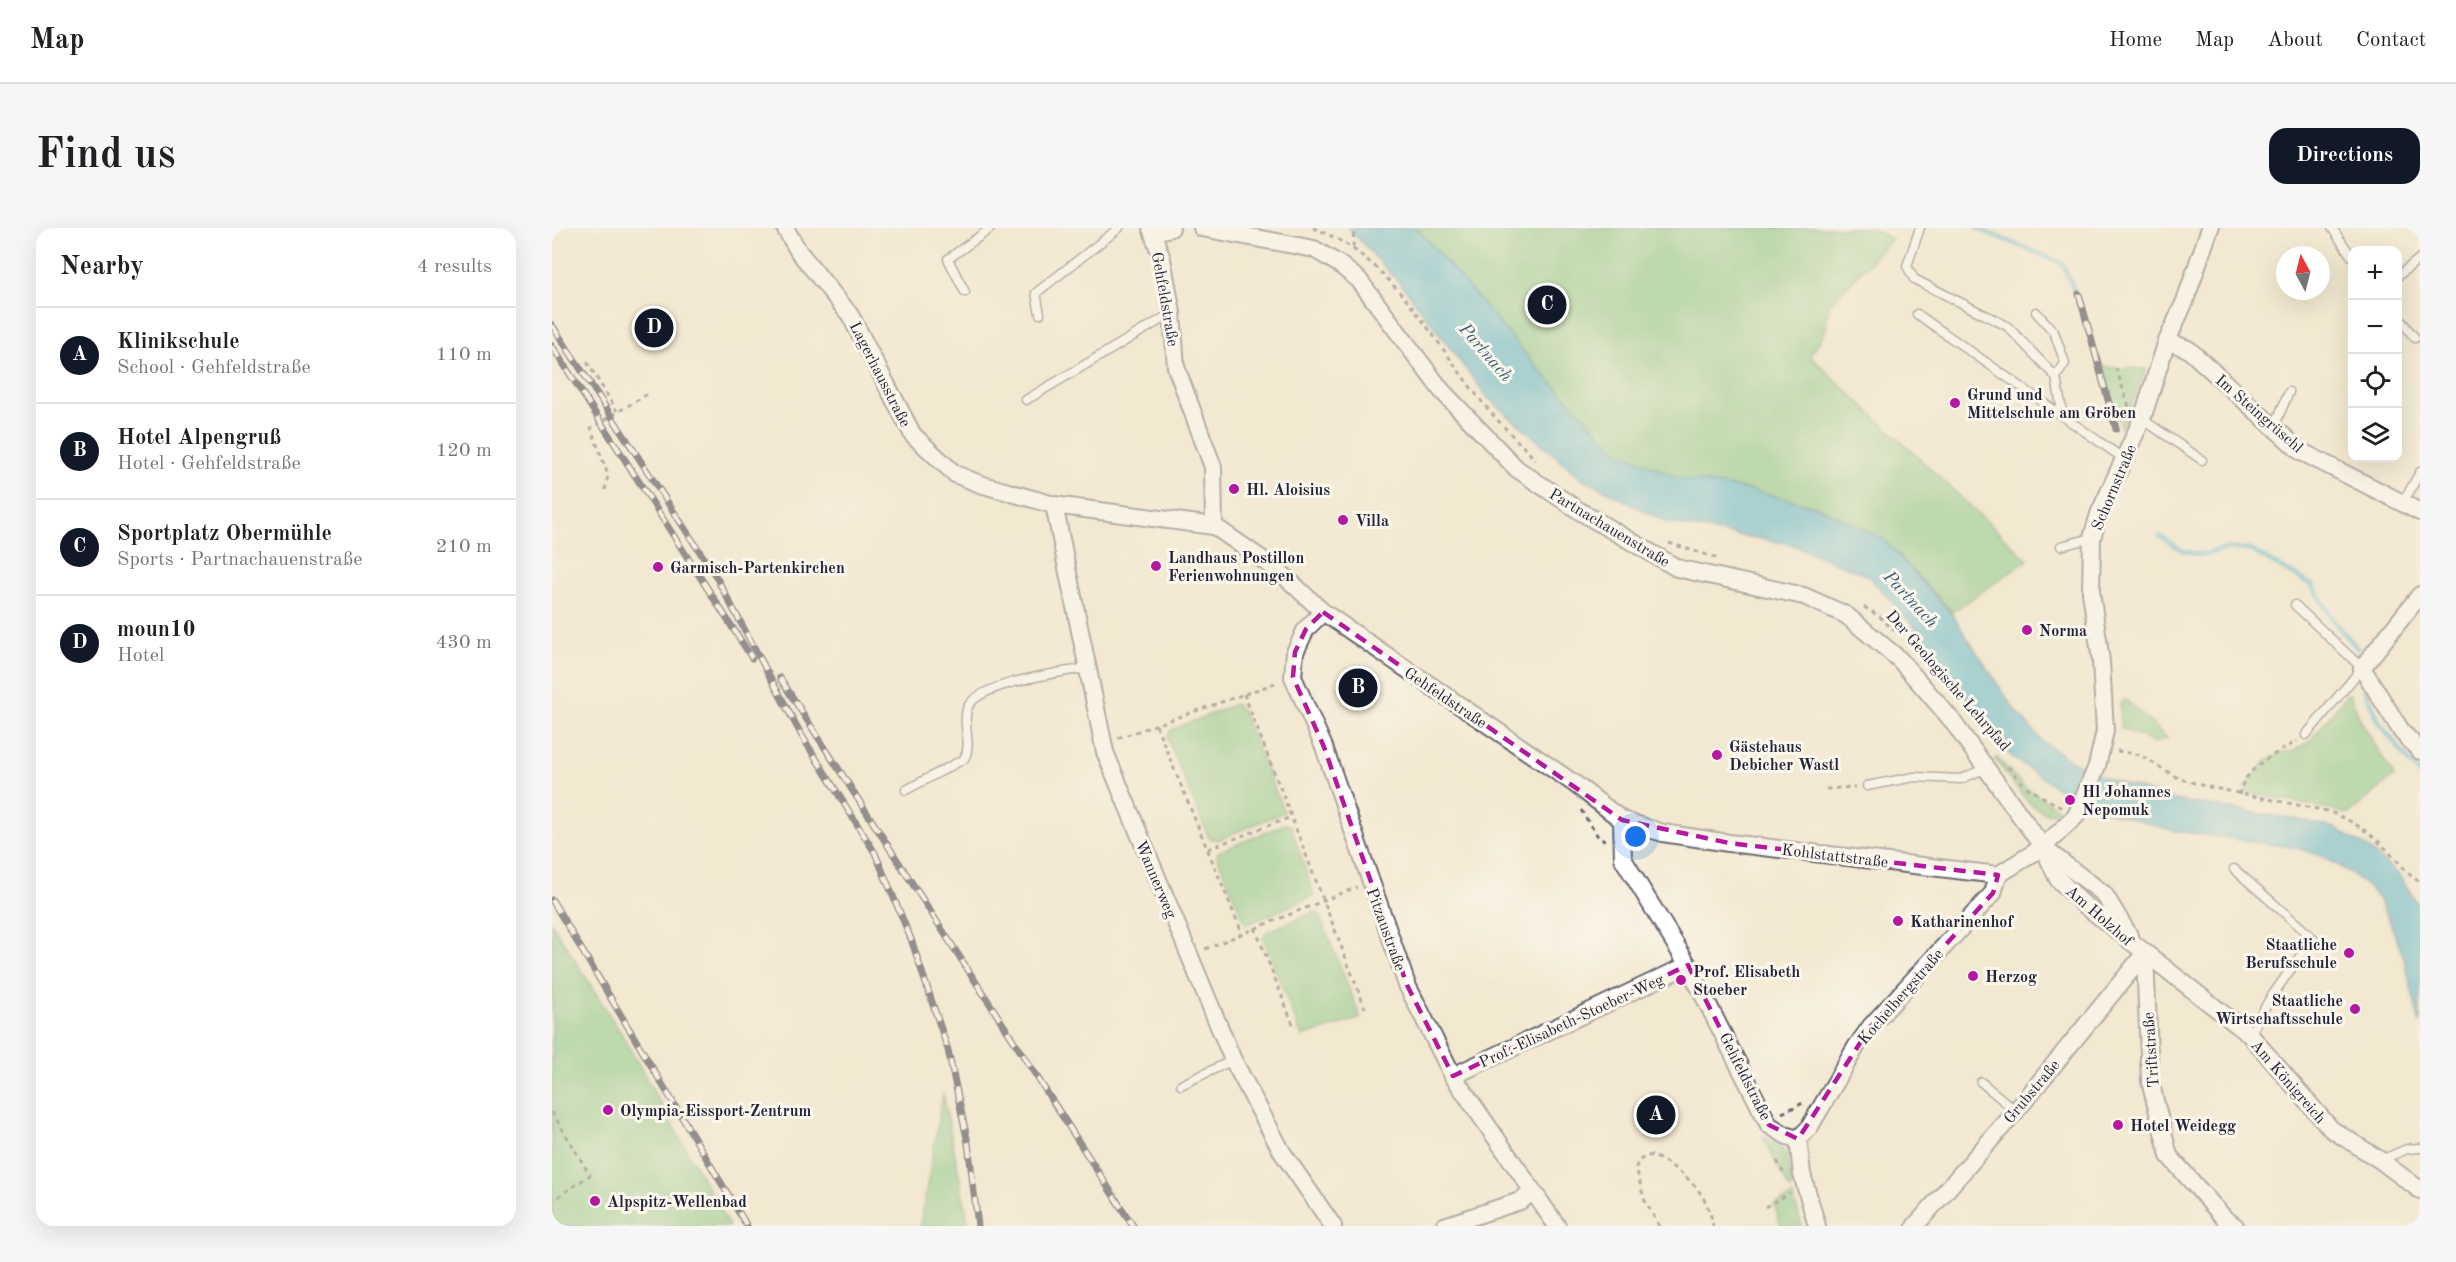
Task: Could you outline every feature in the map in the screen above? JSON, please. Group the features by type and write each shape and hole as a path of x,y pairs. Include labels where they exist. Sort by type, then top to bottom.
{"street":[{"name":"Lagerhausstraße","path":"785,228 799,252 850,315 913,435 955,474 980,484 1054,505 1214,526"},
{"path":"1152,230 1172,228"},
{"name":"Partnachauenstraße","path":"1202,228 1314,249 1339,264 1359,280 1442,391 1516,469 1581,512 1677,568 1804,596 1846,615 1899,659 1950,718 2043,847"},
{"name":"Schornstraße","path":"2043,847 2079,812 2103,748 2105,730 2101,661 2091,592 2092,538 2139,426 2167,341 2185,301 2210,228"},
{"name":"Gehfeldstraße","path":"1152,230 1161,259 1172,313 1176,367 1213,467 1214,526 1279,571 1323,612 1622,820 1623,859 1688,964 1769,1125 1787,1136 1798,1138"},
{"name":"Im Steingrüschl","path":"2167,341 2188,349 2300,451 2420,512"},
{"name":"Wannerweg","path":"1054,505 1102,743 1233,1060 1282,1152 1333,1226"},
{"path":"2417,606 2362,668 2402,732 2420,752"},
{"path":"1293,677 1295,652 1306,629 1323,612"},
{"name":"Pitzaustraße","path":"1293,677 1324,747 1407,985 1453,1076 1557,1226"},
{"name":"Kohlstattstraße","path":"1622,820 1663,833 1728,843 1998,875"},
{"path":"1998,875 2043,847"},
{"name":"Am Holzhof","path":"2043,847 2058,879 2082,903 2141,950"},
{"name":"Kochelbergstraße","path":"1798,1138 1809,1128 1856,1047 1871,1026 1992,893 1998,875"},
{"name":"Am Königreich","path":"2141,950 2250,1035 2303,1100 2331,1129 2380,1160 2420,1190"},
{"name":"Grubstraße","path":"1915,1226 2016,1111 2141,950"},
{"name":"Triftstraße","path":"2141,950 2150,1081 2169,1156 2225,1219 2235,1226"},
{"name":"Prof.-Elisabeth-Stoeber-Weg","path":"1453,1076 1688,964"},
{"path":"1798,1138 1802,1174 1817,1226"},
{"path":"1444,1226 1520,1201 1532,1192"}],"lane":[{"path":"965,292 948,259 992,228"},
{"path":"1040,314 1036,293 1119,228"},
{"path":"1920,228 1907,266 1914,279 2007,326 2056,377 2063,417"},
{"path":"2332,228 2348,251"},
{"path":"2402,272 2420,258"},
{"path":"2036,312 2054,332 2065,363 2056,377"},
{"path":"1026,400 1172,313"},
{"path":"1917,314 2124,459"},
{"path":"2402,323 2415,338"},
{"path":"2274,427 2289,392"},
{"path":"2139,426 2202,459"},
{"path":"2403,503 2420,472"},
{"path":"2061,546 2092,538"},
{"path":"2295,606 2362,668 2306,735"},
{"path":"906,790 964,759 969,743 965,722 968,707 978,696 1051,674 1087,668"},
{"path":"1868,786 1914,777 1961,779 1986,768"},
{"path":"2234,869 2313,938 2270,1000 2250,1035"},
{"path":"1181,1085 1233,1060"},
{"path":"1981,1082 2016,1111"},
{"path":"2380,1160 2407,1149 2420,1148"}],"path":[{"path":"1313,228 1344,242 1373,266 1401,295 1484,405 1545,466"},
{"path":"1354,228 1354,236"},
{"path":"587,362 618,412"},
{"path":"2116,368 2139,426"},
{"path":"605,490 608,475 591,428 646,395 644,392"},
{"path":"1659,537 1669,543 1722,559"},
{"name":"Der Geologische Lehrpfad","path":"1862,605 1879,616 1902,639"},
{"path":"1102,743 1293,677"},
{"path":"1244,694 1365,1008"},
{"path":"1156,725 1242,933"},
{"path":"2239,795 2240,788 2264,758 2306,735"},
{"path":"2103,748 2140,755 2178,778 2239,795 2327,811 2350,820 2367,830 2411,876 2420,882"},
{"name":"Der Geologische Lehrpfad","path":"2004,763 2026,787 2079,812"},
{"path":"1826,789 1868,786"},
{"path":"1591,797 1580,811 1599,838 1622,848"},
{"path":"1208,849 1291,817"},
{"path":"1189,956 1359,885"},
{"path":"1255,928 1294,1027"},
{"path":"1767,1120 1804,1101 1820,1108"},
{"path":"552,1112 590,1175 552,1201"},
{"path":"1659,1226 1644,1199 1636,1167 1639,1160 1651,1155 1682,1172 1697,1188 1708,1209 1713,1226"},
{"path":"1765,1207 1793,1192"}],"highlighted area":[{"path":"1323,612 1622,820 1729,843 1998,875 1993,893 1871,1026 1798,1139 1769,1125 1688,965 1453,1076 1407,985 1324,747 1293,677 1295,652 1306,629"}],"green space":[{"path":"1417,228 1869,228 1892,239 1828,306 1826,330 1810,356 2028,560 1952,612 1883,539 1818,507 1746,489 1678,478 1616,450 1537,367"},
{"path":"2102,367 2147,369 2121,428"},
{"path":"2347,694 2350,694 2361,722 2394,776 2349,814 2247,792 2245,788 2266,760 2283,752 2292,752 2310,741"},
{"path":"2126,700 2167,738 2155,743 2121,728 2120,703"},
{"path":"1235,704 1242,710 1284,812 1218,840 1209,838 1167,738 1171,730"},
{"path":"1997,758 2026,788 2060,810 2052,814 2033,806 2015,786 1995,759"},
{"path":"1285,824 1291,826 1314,896 1246,925 1217,857 1218,852"},
{"path":"1313,912 1319,914 1361,1018 1302,1037 1263,938 1267,932"},
{"name":"Olympia-Eissport-Zentrum","path":"552,924 622,1035 729,1226 552,1226"},
{"path":"943,1094 969,1226 920,1226"},
{"path":"1766,1137 1784,1150 1788,1156 1793,1188 1790,1190 1763,1138"},
{"path":"1793,1196 1802,1226 1781,1226 1774,1205"}],"water":[{"name":"Partnach","path":"1348,228 1417,228 1537,367 1616,450 1678,478 1745,489 1818,507 1883,539 1951,613 2012,706 2042,741 2075,763 2109,779 2175,800 2296,819 2335,828 2368,848 2398,874 2420,907 2420,1024 2404,958 2389,920 2376,895 2351,873 2324,857 2297,848 2170,830 2099,809 2071,797 2014,759 1995,739 1925,638 1868,576 1790,544 1667,523 1581,478 1488,398 1405,289"}],"waterway":[{"path":"1976,228 2062,263 2075,292"},
{"path":"2160,536 2183,551 2203,555 2228,548 2250,550 2312,585 2334,621 2358,649"},
{"path":"2365,689 2380,724 2420,775"}],"railway":[{"path":"2079,294 2116,429"},
{"path":"552,325 715,575 802,736 875,853 911,939 948,1050 968,1143 978,1226"},
{"path":"552,346 752,658"},
{"path":"780,678 1133,1226"},
{"path":"552,900 747,1226"}],"place":[{"name":"Sportplatz Obermühle","path":"1547,305"},
{"name":"moun10","path":"654,328"},
{"name":"Grund und Mittelschule am Gröben","path":"1955,403"},
{"name":"Hl. Aloisius","path":"1234,489"},
{"name":"Villa","path":"1343,520"},
{"name":"Landhaus Postillon Ferienwohnungen","path":"1156,566"},
{"name":"Garmisch-Partenkirchen","path":"658,567"},
{"name":"Norma","path":"2027,630"},
{"name":"Hotel Alpengruß","path":"1358,688"},
{"name":"Gästehaus Debicher Wastl","path":"1717,755"},
{"name":"Hl Johannes Nepomuk","path":"2070,800"},
{"name":"Katharinenhof","path":"1898,921"},
{"name":"Staatliche Berufsschule","path":"2349,953"},
{"name":"Herzog","path":"1973,976"},
{"name":"Prof. Elisabeth Stoeber","path":"1681,980"},
{"name":"Staatliche Wirtschaftsschule","path":"2355,1009"},
{"name":"Olympia-Eissport-Zentrum","path":"608,1110"},
{"name":"Klinikschule","path":"1656,1115"},
{"name":"Hotel Weidegg","path":"2118,1125"},
{"name":"Alpspitz-Wellenbad","path":"595,1201"}]}
